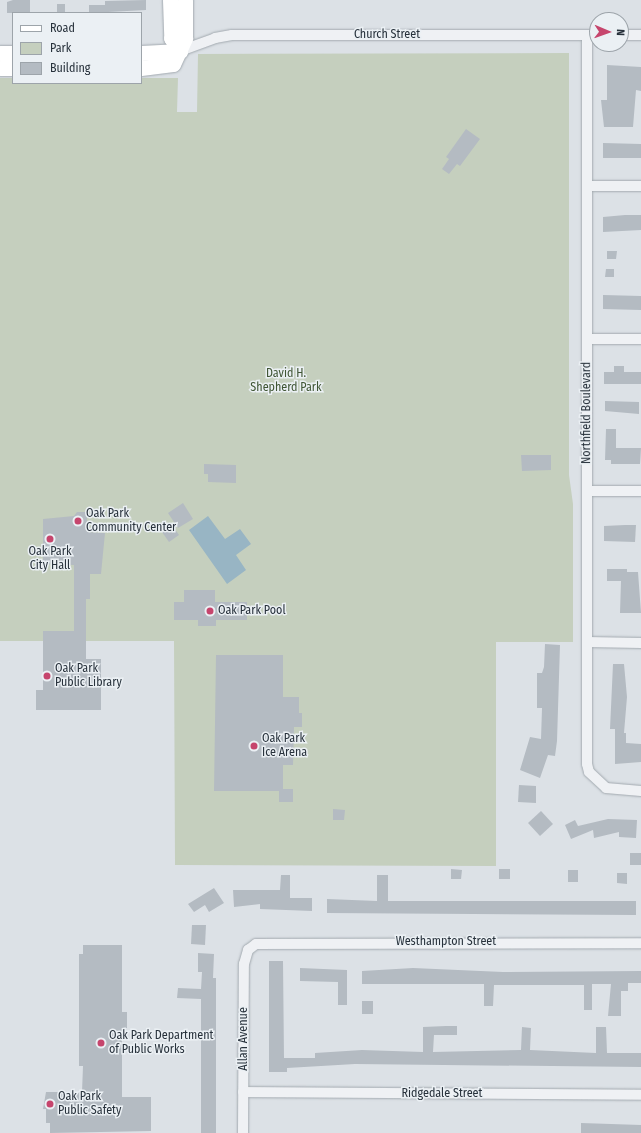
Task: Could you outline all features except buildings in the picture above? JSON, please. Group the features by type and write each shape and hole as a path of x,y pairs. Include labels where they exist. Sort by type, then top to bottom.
{"street":[{"path":"170,0 171,38 180,51"},
{"path":"180,51 185,38 185,0"},
{"name":"Church Street","path":"142,53 180,51 215,38 232,35 589,35"},
{"path":"629,35 641,35"},
{"name":"Church Street","path":"142,68 173,64 180,51"},
{"name":"Northfield Boulevard","path":"591,52 587,186 587,764 589,772 602,786 620,791 641,791"},
{"path":"0,53 12,53"},
{"path":"0,68 12,68"},
{"path":"587,186 641,186"},
{"path":"587,339 641,339"},
{"path":"587,491 641,491"},
{"path":"587,642 641,643"},
{"name":"Westhampton Street","path":"251,946 265,942 641,943"},
{"name":"Allan Avenue","path":"243,1133 244,964 251,946"},
{"name":"Ridgedale Street","path":"244,1092 641,1095"}],"green space":[{"name":"David H. Shepherd Park","path":"569,53 569,475 573,504 573,642 496,642 496,866 175,865 174,641 0,641 0,78 12,78 12,84 142,84 142,78 178,78 177,112 197,112 198,54"}],"water":[{"path":"208,516 225,539 240,529 251,544 236,555 246,570 227,584 189,530"}],"place":[{"name":"Oak Park Community Center","path":"78,521"},
{"name":"Oak Park City Hall","path":"50,539"},
{"name":"Oak Park Pool","path":"210,611"},
{"name":"Oak Park Public Library","path":"47,676"},
{"name":"Oak Park Ice Arena","path":"254,746"},
{"name":"Oak Park Department of Public Works","path":"101,1043"},
{"name":"Oak Park Public Safety","path":"50,1104"}]}
